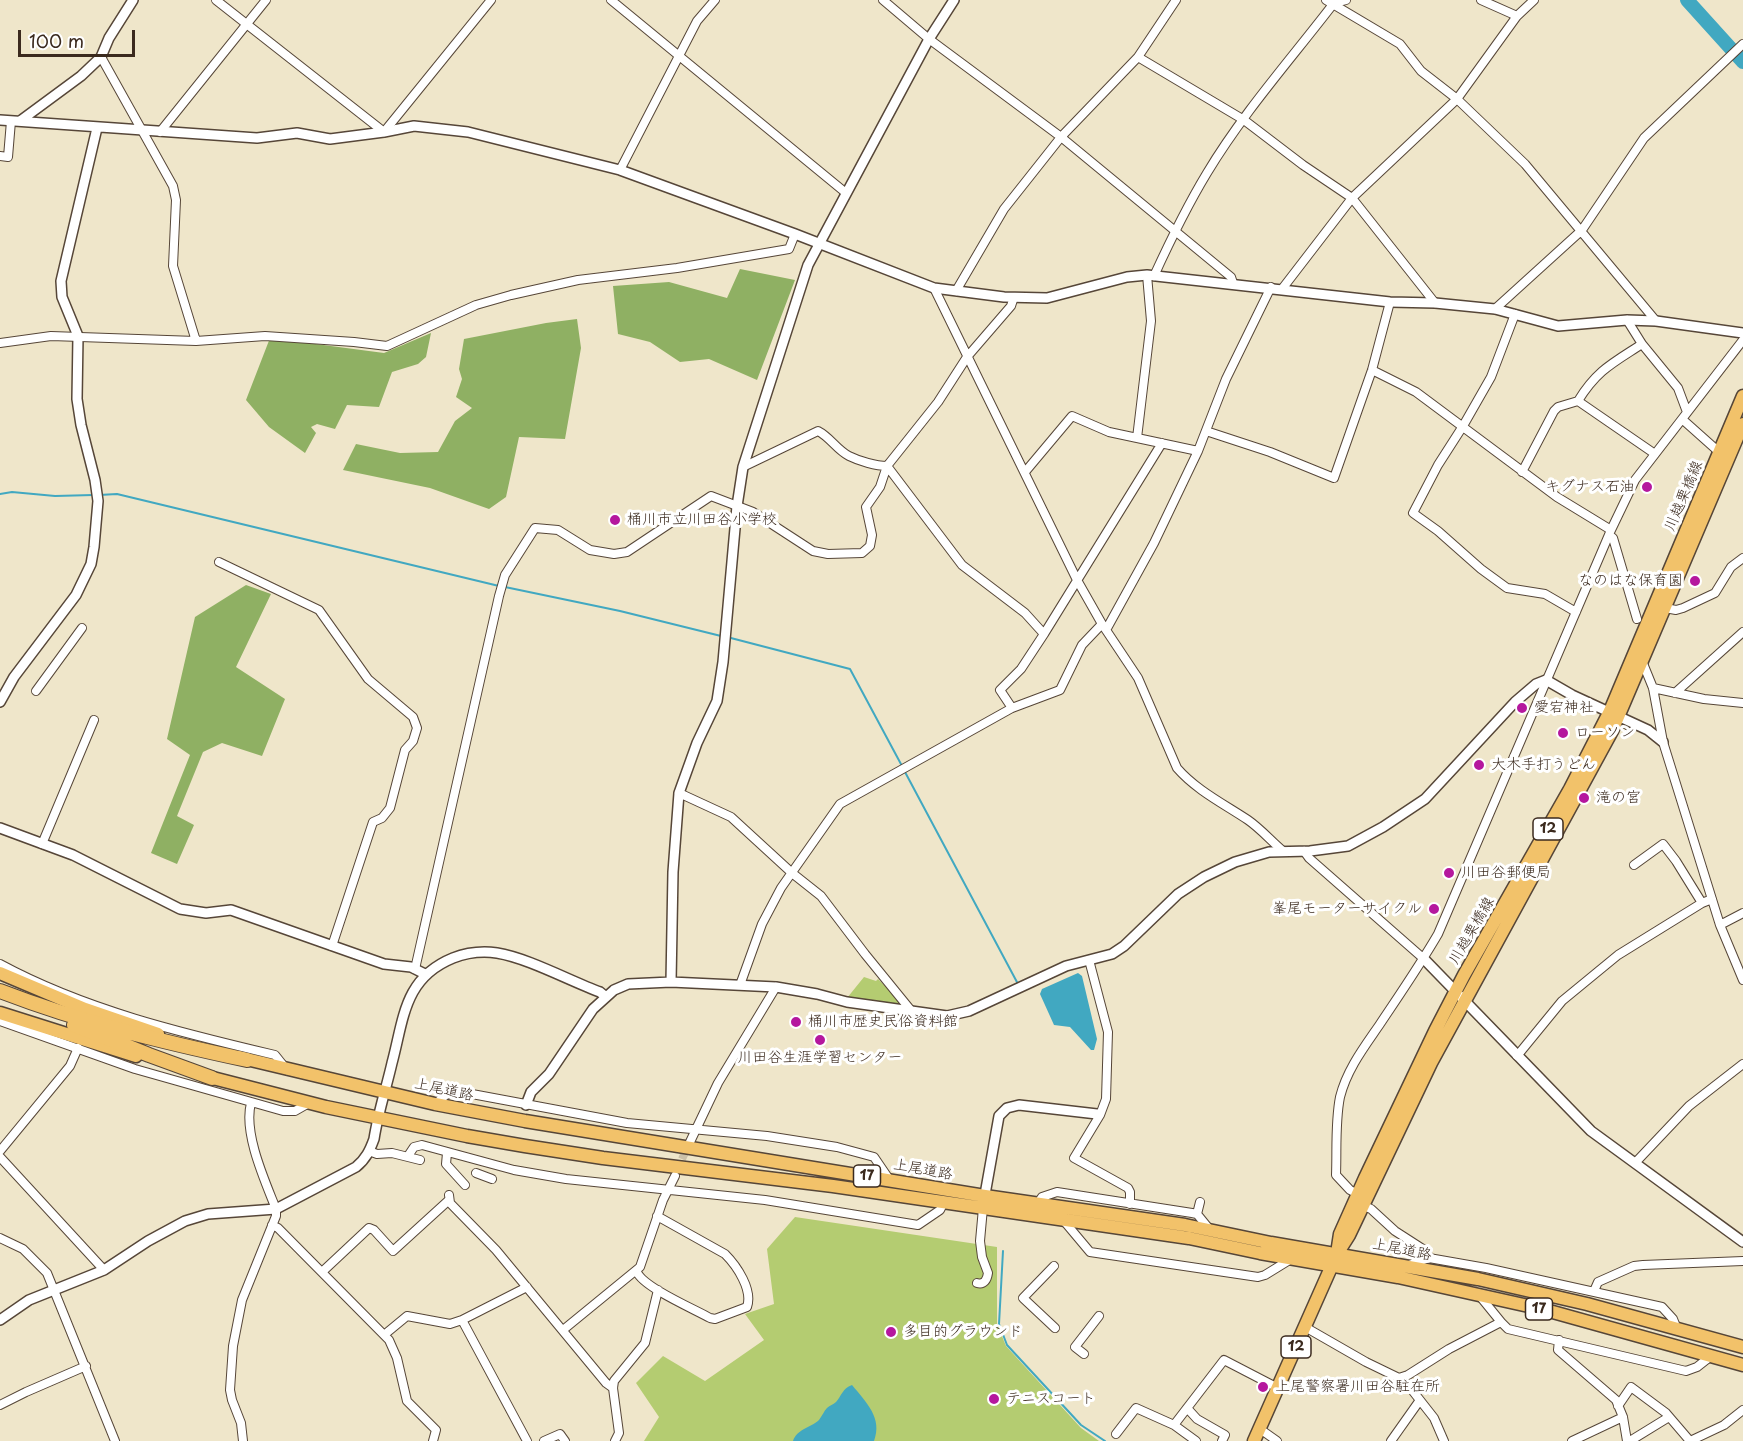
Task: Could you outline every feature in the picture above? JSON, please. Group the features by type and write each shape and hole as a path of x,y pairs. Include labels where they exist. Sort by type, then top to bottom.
{"highway":[{"path":"0,991 109,1027 247,1060"},
{"path":"0,998 212,1078"}],"main road":[{"name":"川越栗橋線","path":"1615,713 1743,396"},
{"name":"川越栗橋線","path":"1254,1441 1335,1259 1340,1234 1360,1200 1411,1078 1460,996 1642,661 1743,424"},
{"name":"上尾道路","path":"0,972 85,1009 181,1041 287,1070 435,1104 692,1149 889,1179 1064,1221 1147,1231 1292,1258 1335,1259 1405,1266 1534,1291 1743,1347"},
{"name":"上尾道路","path":"0,1013 212,1078 309,1102 467,1136 603,1158 944,1202 1038,1203 1210,1230 1605,1326 1743,1365"}],"street":[{"path":"0,156 8,157 16,121 81,76 101,57 109,38 133,0"},
{"path":"216,0 384,132"},
{"path":"160,132 266,0"},
{"path":"384,132 491,0"},
{"path":"611,0 846,193"},
{"path":"620,170 697,21 715,0"},
{"path":"883,0 929,39 1061,137 1231,277 1233,283"},
{"path":"671,982 673,872 679,793 697,743 717,701 743,467 808,265 929,39 954,0"},
{"path":"956,291 1005,210 1061,137 1138,57 1176,0"},
{"path":"1137,438 1151,321 1150,275 1207,172 1244,120 1330,2 1346,0"},
{"path":"1481,0 1517,16"},
{"path":"1282,289 1352,198 1457,99 1517,16 1534,0"},
{"path":"1330,2 1400,44 1421,71 1457,99 1525,164 1656,321"},
{"path":"1495,309 1582,230 1644,138 1743,44"},
{"path":"101,57 173,186 176,200 172,266 196,341"},
{"path":"1138,57 1244,120 1303,165 1352,198 1435,303"},
{"path":"0,120 257,138 297,133 330,139 414,126 468,132 620,170 934,288 956,291 1047,298 1127,277 1150,275 1390,302 1435,303 1495,309 1558,326 1627,320 1656,321 1743,333"},
{"path":"0,702 14,677 76,595 91,564 94,547 98,501 96,480 81,425 77,399 78,336 62,297 61,281 97,128"},
{"path":"0,343 51,336 196,341 265,336 387,346 476,305 511,295 578,280 677,268 789,249 795,234"},
{"path":"934,288 1077,580 1104,627 1138,678 1177,768 1184,776 1250,822 1283,851"},
{"path":"740,985 762,924 782,888 840,804 1012,708 1060,690 1082,645 1104,627 1154,543 1198,451 1226,379 1271,288"},
{"path":"416,969 499,596 505,575 533,531 536,528 558,530 590,550 614,554 627,552 711,496 753,512 813,550 828,554 861,553 870,546 872,535 866,507 880,487 887,466 938,402 967,357 1011,306 1014,297"},
{"path":"1206,431 1270,452 1334,478 1372,370 1390,302"},
{"path":"1515,314 1491,377 1438,465 1413,513 1507,588 1545,594 1575,612"},
{"path":"1627,320 1642,344 1678,388 1684,415 1719,452"},
{"path":"1429,1258 1426,1251 1395,1231 1336,1175 1337,1119 1340,1097 1357,1059 1424,959 1438,934 1575,612 1635,480 1743,340"},
{"path":"1522,472 1554,411 1558,407 1578,401 1599,372 1642,344"},
{"path":"1372,370 1416,392 1522,472 1610,532 1637,619"},
{"path":"1578,401 1655,454"},
{"path":"1025,472 1072,416 1109,432 1198,451"},
{"path":"743,467 818,431 848,455 887,466 962,565 1025,613 1044,634"},
{"path":"1012,708 1000,690 1021,669 1044,634 1162,443"},
{"path":"1665,608 1676,610 1683,608 1715,592 1731,567 1743,558"},
{"path":"219,562 319,610 368,679 413,717 417,728 413,741 405,750 390,808 382,818 373,822 332,946"},
{"path":"36,691 82,628"},
{"path":"1675,693 1743,633"},
{"path":"1642,661 1653,688 1663,742 1720,925 1743,980"},
{"path":"526,1105 531,1092 549,1074 592,1009 606,997 628,984 671,982 776,987 847,1002 947,1016 960,1014 1066,966 1112,954 1124,946 1178,894 1204,877 1235,862 1269,852 1348,846 1414,807 1437,787 1515,702 1536,684 1546,680 1653,733 1663,742"},
{"path":"1653,688 1743,704"},
{"path":"42,844 94,720"},
{"path":"679,793 731,817 828,903 865,954 913,1013"},
{"path":"0,828 113,874 180,909 206,913 231,910 384,964 416,969 425,974"},
{"path":"1634,865 1663,844 1702,903"},
{"path":"1304,851 1309,858 1424,959 1590,1130 1743,1242"},
{"path":"1517,1056 1562,1001 1618,955 1712,899"},
{"path":"1720,925 1743,913"},
{"path":"0,1320 29,1300 104,1270 148,1241 185,1221 208,1214 276,1209 357,1167 364,1161 369,1151 407,1004 425,974 441,963 464,953 496,953 519,959 600,992 606,997"},
{"path":"1089,960 1108,1032 1106,1099 1100,1115 1074,1158 1128,1188 1130,1204"},
{"path":"0,964 66,994 125,1015 275,1055 282,1060 287,1070"},
{"path":"690,1142 718,1083 776,987"},
{"path":"0,1021 135,1069 289,1113 309,1102"},
{"path":"0,1151 70,1066 78,1048"},
{"path":"1635,1163 1689,1106 1743,1064"},
{"path":"435,1104 446,1095 456,1092 627,1123 776,1137 874,1157 889,1179"},
{"path":"243,1441 241,1423 231,1400 233,1346 242,1300 272,1225 276,1209 253,1140 249,1118 251,1103"},
{"path":"977,1283 986,1281 988,1273 981,1257 980,1241 984,1202 1001,1113 1014,1105 1024,1105 1096,1114"},
{"path":"408,1156 417,1145 514,1170 566,1179 765,1200 918,1225 940,1210 944,1202"},
{"path":"369,1151 377,1154 392,1153 420,1160"},
{"path":"447,1153 446,1164 465,1185"},
{"path":"0,1157 104,1270"},
{"path":"476,1173 492,1179"},
{"path":"563,1330 622,1281 637,1272 657,1216 675,1176"},
{"path":"1038,1203 1042,1197 1057,1192 1197,1214 1210,1230"},
{"path":"322,1272 369,1228 374,1230 393,1251 449,1197 606,1383 613,1388"},
{"path":"1197,1214 1200,1202"},
{"path":"637,1272 639,1277 658,1290 710,1318 747,1307 749,1301 746,1286 725,1254 657,1216"},
{"path":"1064,1221 1090,1252 1258,1277 1292,1258"},
{"path":"272,1225 278,1228 322,1272 394,1348 407,1401 436,1430 433,1441"},
{"path":"0,1238 23,1249 47,1273 116,1441"},
{"path":"1405,1266 1429,1258 1594,1291 1662,1307 1673,1319 1677,1329"},
{"path":"1594,1291 1598,1282 1634,1266 1743,1261"},
{"path":"1054,1266 1023,1298 1054,1328"},
{"path":"384,1335 407,1316 446,1324 462,1320 526,1287"},
{"path":"615,1441 619,1433 613,1388 616,1377 645,1343 658,1290"},
{"path":"1479,1295 1508,1329 1686,1371 1697,1367 1711,1356"},
{"path":"1084,1354 1075,1347 1099,1316"},
{"path":"462,1320 527,1441"},
{"path":"1399,1378 1501,1322"},
{"path":"1305,1327 1399,1378 1434,1418 1444,1441"},
{"path":"1559,1340 1558,1350 1616,1400 1623,1417 1628,1441 1669,1417"},
{"path":"1174,1425 1224,1360 1278,1388"},
{"path":"0,1405 86,1366"},
{"path":"1618,1406 1631,1387 1669,1417 1693,1440 1724,1425 1743,1410"},
{"path":"1391,1441 1420,1400"},
{"path":"1116,1434 1136,1408 1174,1425 1196,1441"},
{"path":"1187,1408 1197,1419 1225,1435 1222,1441"},
{"path":"1572,1441 1623,1417"},
{"path":"1260,1429 1277,1441"},
{"path":"544,1441 560,1434 565,1441"}],"green space":[{"path":"740,269 795,280 757,380 709,359 680,362 650,342 618,334 613,286 669,282 727,298"},
{"path":"577,319 581,348 565,439 519,437 506,497 489,509 430,488 343,470 356,444 400,453 438,452 455,421 472,408 456,397 462,379 459,369 464,339"},
{"path":"431,333 426,357 418,364 392,372 379,407 347,405 335,429 317,424 311,427 316,433 305,453 269,427 246,400 270,338 384,353"},
{"path":"246,585 271,594 236,667 285,699 262,756 222,743 203,752 177,816 194,825 177,864 151,853 190,755 167,739 195,617"},
{"path":"864,977 876,981 878,979 901,1002 900,1005 847,998"},
{"path":"795,1217 997,1247 997,1324 1006,1346 1081,1428 1099,1441 644,1441 659,1417 636,1383 663,1356 705,1381 764,1340 745,1314 774,1304 767,1249"}],"water":[{"path":"1078,973 1082,976 1097,1039 1094,1050 1091,1050 1070,1027 1054,1025 1040,994 1042,989"},
{"path":"852,1385 875,1418 874,1441 793,1441 801,1431 819,1420 827,1408"}],"waterway":[{"path":"1687,0 1743,62"},
{"path":"0,494 12,492 55,496 93,495"},
{"path":"99,495 117,494 499,586"},
{"path":"505,587 620,611 721,636"},
{"path":"727,637 850,669 902,766"},
{"path":"905,772 1018,984"},
{"path":"1003,1251 999,1324 1007,1345 1081,1425 1105,1441"}],"tunnel":[{"path":"677,1170 688,1146"}],"place":[{"name":"キグナス石油","path":"1647,487"},
{"name":"桶川市立川田谷小学校","path":"615,520"},
{"name":"なのはな保育園","path":"1695,581"},
{"name":"愛宕神社","path":"1522,708"},
{"name":"ローソン","path":"1563,733"},
{"name":"大木手打うどん","path":"1479,765"},
{"name":"滝の宮","path":"1584,798"},
{"name":"川田谷郵便局","path":"1449,873"},
{"name":"峯尾モーターサイクル","path":"1434,909"},
{"name":"桶川市歴史民俗資料館","path":"796,1022"},
{"name":"川田谷生涯学習センター","path":"820,1040"},
{"name":"多目的グラウンド","path":"891,1332"},
{"name":"上尾警察署川田谷駐在所","path":"1263,1387"},
{"name":"テニスコート","path":"994,1399"}]}
